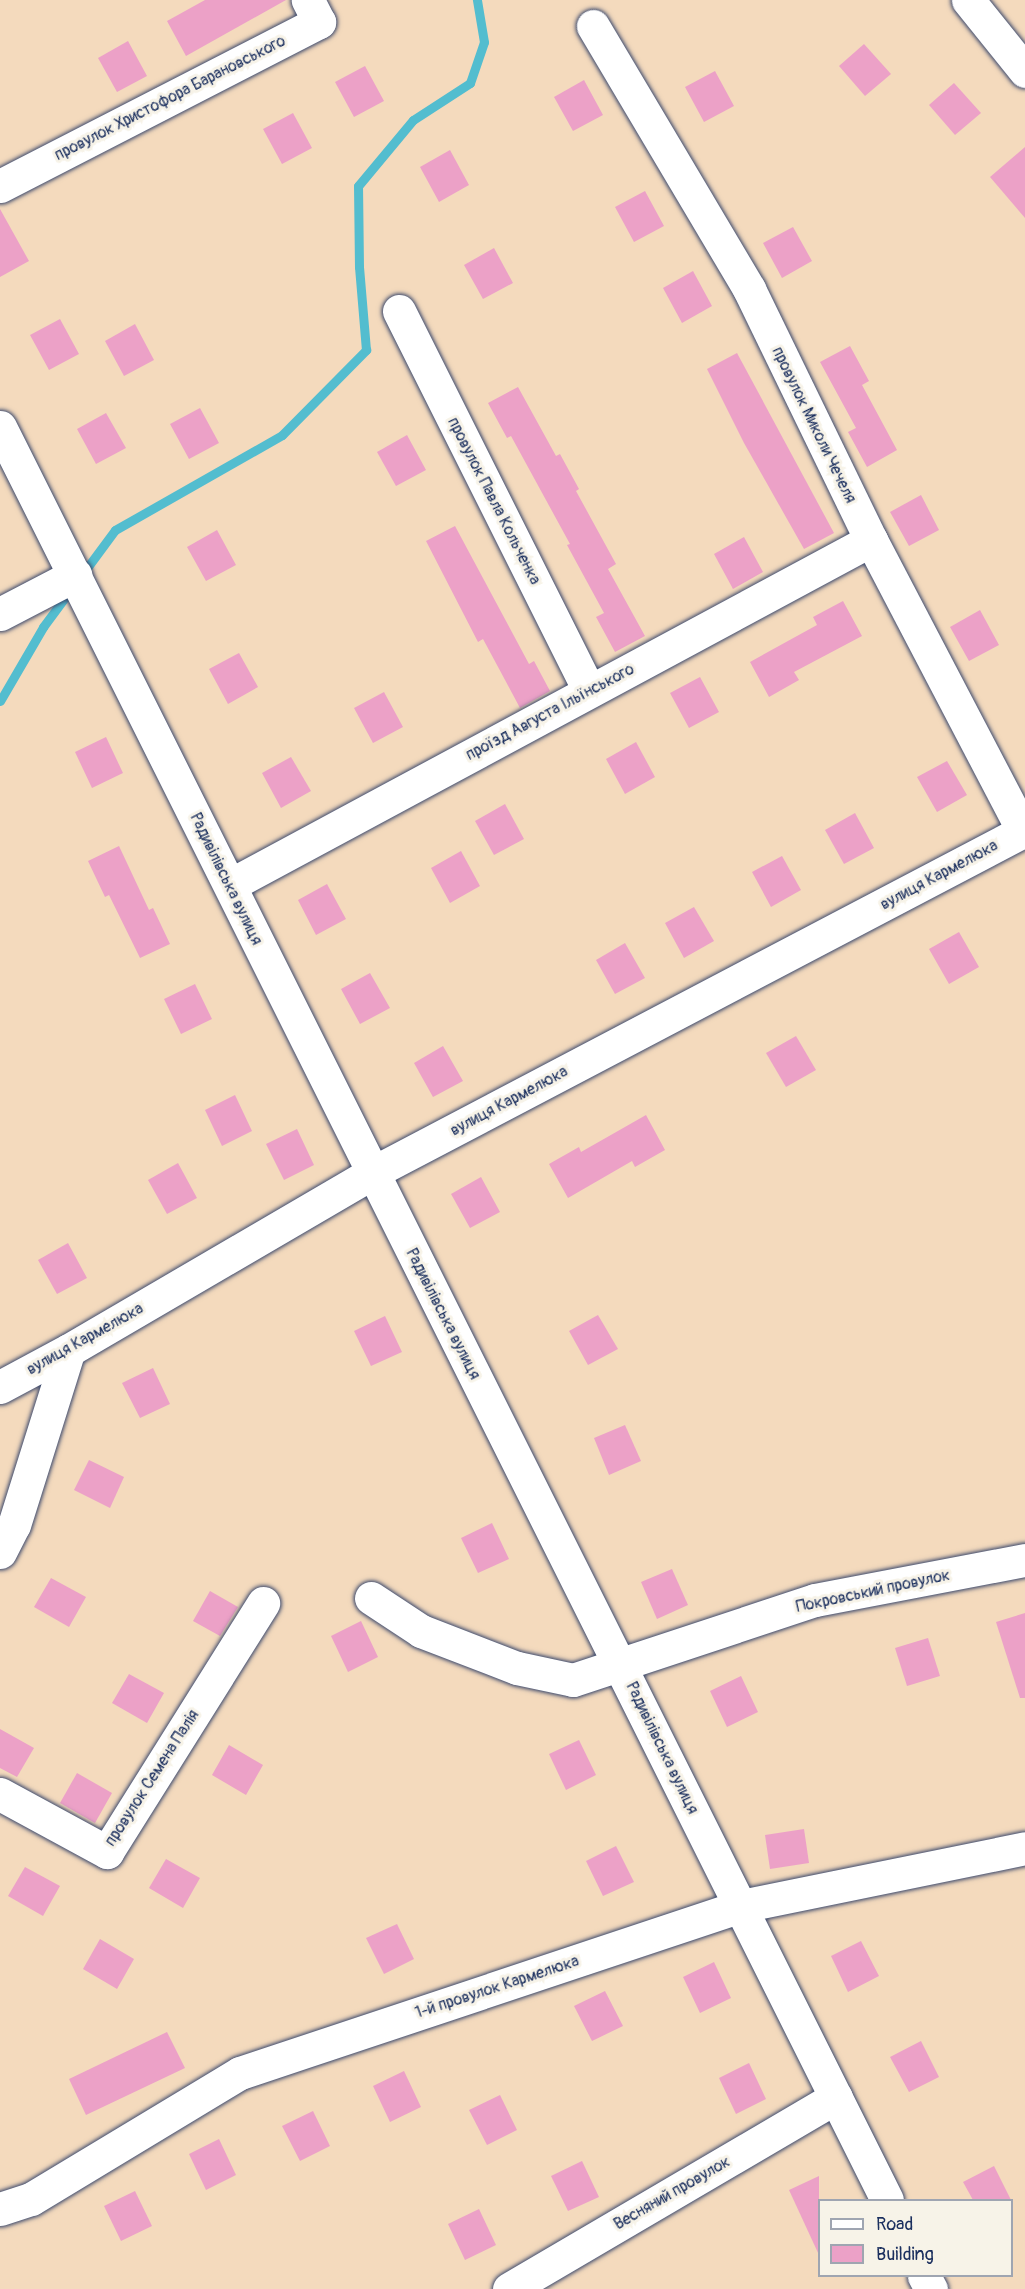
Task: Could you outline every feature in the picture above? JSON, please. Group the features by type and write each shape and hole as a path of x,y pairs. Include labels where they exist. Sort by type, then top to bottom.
{"street":[{"name":"провулок Христофора Барановського","path":"0,186 319,22 308,0"},
{"path":"968,0 1025,71"},
{"name":"провулок Миколи Чечеля","path":"593,26 749,289 870,540 1024,831"},
{"name":"провулок Павла Кольченка","path":"399,311 589,690"},
{"name":"Радивілівська вулиця","path":"0,427 887,2199"},
{"name":"проїзд Августа Ільїнського","path":"230,885 870,540"},
{"path":"0,614 75,575"},
{"name":"вулиця Кармелюка","path":"0,1387 69,1350 372,1173 1024,831"},
{"path":"0,1552 14,1525 69,1350"},
{"name":"Покровський провулок","path":"371,1598 421,1630 517,1668 573,1680 815,1600 1025,1560"},
{"name":"провулок Семена Палія","path":"0,1794 107,1852 263,1603"},
{"name":"1-й провулок Кармелюка","path":"0,2209 31,2199 240,2073 741,1906 1025,1848"},
{"name":"Весняний провулок","path":"508,2289 836,2097"}],"building":[{"path":"205,0 286,0 186,56 167,21"},
{"path":"128,41 147,76 117,92 98,58"},
{"path":"864,44 891,74 865,96 839,66"},
{"path":"365,66 384,101 354,117 335,82"},
{"path":"715,71 734,106 704,122 685,87"},
{"path":"584,80 603,115 573,131 554,97"},
{"path":"954,83 981,113 955,135 929,105"},
{"path":"293,113 312,148 282,164 263,129"},
{"path":"1025,147 1025,218 990,177"},
{"path":"450,150 469,185 439,202 420,167"},
{"path":"645,191 664,226 634,242 615,207"},
{"path":"0,209 29,261 0,277"},
{"path":"793,227 812,261 782,278 763,243"},
{"path":"494,248 513,283 483,299 464,265"},
{"path":"693,271 712,306 682,323 663,288"},
{"path":"60,319 79,354 49,370 30,335"},
{"path":"135,324 154,360 124,376 105,341"},
{"path":"850,346 869,381 862,385 897,450 867,467 848,432 856,428 820,362"},
{"path":"737,353 834,533 804,549 744,443 707,369"},
{"path":"518,387 556,456 560,454 579,489 576,491 616,564 608,569 645,636 615,652 596,617 604,613 567,545 570,544 511,436 507,438 488,403"},
{"path":"200,408 219,443 189,459 170,424"},
{"path":"106,413 126,448 96,464 77,429"},
{"path":"407,435 426,470 396,486 377,452"},
{"path":"921,495 939,530 909,546 890,512"},
{"path":"455,526 529,664 534,661 550,691 520,708 483,639 478,642 426,541"},
{"path":"217,530 236,565 206,581 187,547"},
{"path":"744,537 763,572 733,589 714,554"},
{"path":"843,601 862,636 794,672 799,680 769,697 750,662 817,625 813,617"},
{"path":"980,610 999,645 969,661 950,627"},
{"path":"239,653 258,687 228,704 209,669"},
{"path":"700,677 719,712 689,728 670,693"},
{"path":"384,692 403,727 373,743 354,708"},
{"path":"106,737 123,773 92,788 75,752"},
{"path":"636,742 655,777 625,794 606,759"},
{"path":"291,757 311,791 281,808 262,773"},
{"path":"947,761 967,795 937,812 917,777"},
{"path":"505,804 524,839 494,855 475,821"},
{"path":"855,813 874,848 844,864 825,830"},
{"path":"119,846 149,910 153,908 170,944 140,958 109,895 105,897 88,861"},
{"path":"461,851 480,886 450,903 431,868"},
{"path":"782,856 801,890 771,907 752,872"},
{"path":"327,884 346,919 316,935 298,900"},
{"path":"694,907 714,941 684,958 665,923"},
{"path":"959,932 979,967 949,984 929,949"},
{"path":"625,943 645,978 615,994 596,960"},
{"path":"370,973 390,1008 360,1024 341,989"},
{"path":"195,984 212,1019 181,1034 164,999"},
{"path":"796,1036 816,1070 786,1087 766,1053"},
{"path":"443,1046 463,1081 433,1097 414,1063"},
{"path":"235,1095 252,1131 222,1146 205,1110"},
{"path":"646,1115 665,1150 635,1167 632,1161 568,1198 549,1164 579,1147 581,1152"},
{"path":"297,1129 314,1165 284,1180 266,1144"},
{"path":"178,1163 197,1198 167,1214 148,1180"},
{"path":"481,1177 500,1212 470,1228 451,1194"},
{"path":"68,1243 87,1278 57,1294 38,1260"},
{"path":"598,1315 618,1349 588,1365 569,1331"},
{"path":"385,1316 402,1352 371,1366 354,1331"},
{"path":"153,1368 170,1404 140,1418 122,1383"},
{"path":"625,1425 641,1461 609,1475 594,1438"},
{"path":"89,1460 124,1477 110,1508 74,1490"},
{"path":"492,1523 509,1559 478,1573 461,1538"},
{"path":"672,1569 688,1605 657,1619 641,1582"},
{"path":"51,1578 86,1597 69,1627 34,1607"},
{"path":"210,1591 238,1607 220,1636 193,1621"},
{"path":"1025,1613 1025,1698 1020,1698 996,1622"},
{"path":"361,1621 378,1657 348,1672 331,1636"},
{"path":"928,1638 940,1676 907,1686 895,1648"},
{"path":"129,1674 164,1693 147,1723 112,1703"},
{"path":"741,1676 758,1712 727,1727 710,1691"},
{"path":"0,1729 34,1748 17,1777 0,1768"},
{"path":"579,1740 596,1775 566,1790 549,1754"},
{"path":"229,1745 263,1765 246,1795 212,1775"},
{"path":"77,1773 112,1793 95,1823 60,1803"},
{"path":"804,1829 809,1863 770,1869 765,1835"},
{"path":"616,1846 634,1882 603,1896 586,1861"},
{"path":"166,1859 200,1878 183,1908 149,1888"},
{"path":"25,1867 60,1886 43,1916 8,1896"},
{"path":"397,1924 414,1959 384,1974 366,1938"},
{"path":"100,1939 134,1959 117,1989 83,1969"},
{"path":"861,1941 879,1976 848,1992 831,1956"},
{"path":"714,1962 731,1998 700,2013 683,1977"},
{"path":"605,1991 623,2026 592,2041 574,2006"},
{"path":"167,2032 185,2068 86,2115 69,2079"},
{"path":"921,2041 939,2077 909,2092 890,2057"},
{"path":"749,2063 766,2099 736,2114 719,2078"},
{"path":"404,2071 421,2107 390,2122 373,2086"},
{"path":"500,2095 517,2130 487,2145 469,2110"},
{"path":"313,2111 330,2146 300,2161 282,2126"},
{"path":"219,2139 236,2175 206,2190 189,2154"},
{"path":"582,2161 599,2197 568,2211 551,2176"},
{"path":"994,2166 1010,2199 972,2199 963,2182"},
{"path":"819,2176 818,2253 789,2190"},
{"path":"135,2191 152,2226 121,2241 104,2206"},
{"path":"479,2209 496,2245 465,2260 448,2224"}],"waterway":[{"path":"81,576 115,530 282,435 366,350 359,267 358,186 413,120 470,83 484,42 477,0"},
{"path":"0,701 43,627 69,592"}]}
